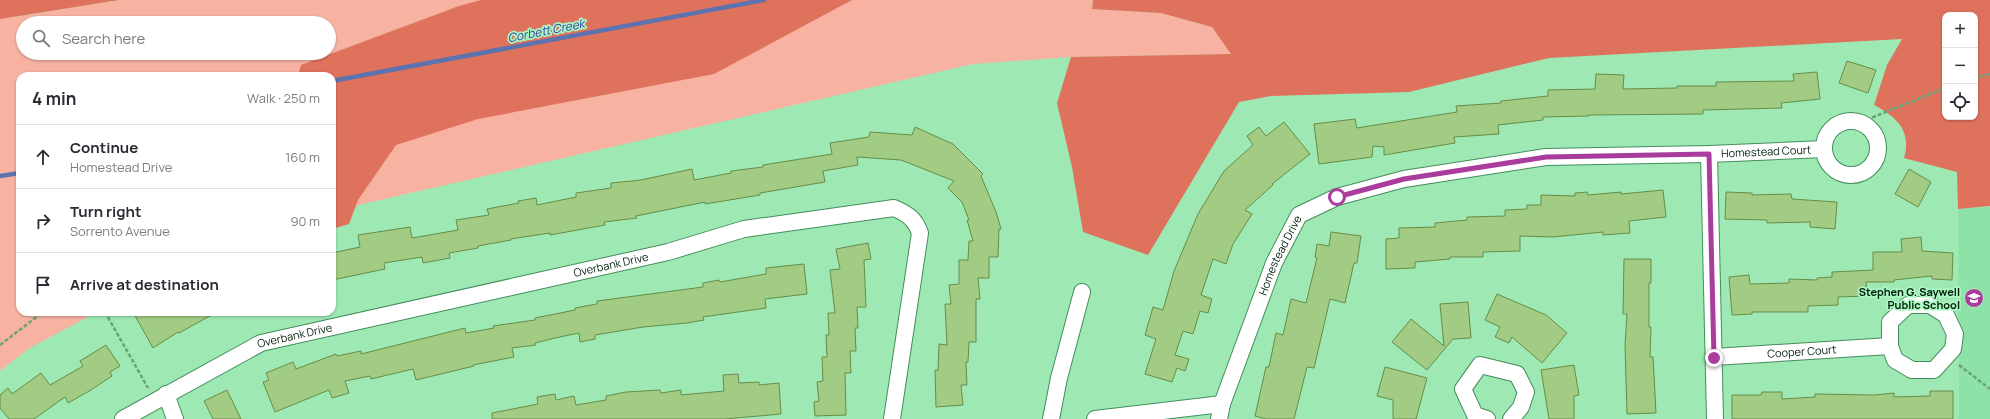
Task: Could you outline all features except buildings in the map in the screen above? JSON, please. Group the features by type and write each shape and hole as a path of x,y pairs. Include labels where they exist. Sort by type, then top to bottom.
{"street":[{"name":"Homestead Court","path":"1851,120 1861,122 1870,128 1876,137 1879,147 1877,158 1871,167 1862,173 1852,176 1841,174 1832,168 1826,159 1824,149 1826,138 1832,129 1840,123 1851,120"},
{"name":"Homestead Court","path":"1709,154 1824,149"},
{"path":"1709,154 1715,419"},
{"name":"Homestead Drive","path":"1221,412 1274,263 1299,215 1337,197 1404,179 1546,157 1709,154"},
{"name":"Overbank Drive","path":"123,419 160,397 261,343 668,252 744,229 894,208 908,214 916,222 920,233 892,419"},
{"path":"1050,419 1059,378 1082,292"},
{"path":"1930,304 1946,314 1955,334 1953,348 1934,370 1912,370 1895,360 1890,346 1890,322 1908,305 1930,304"},
{"name":"Cooper Court","path":"1714,358 1890,346"},
{"path":"1487,419 1475,415 1463,389 1480,365 1517,374 1526,392 1521,408 1511,419"},
{"path":"160,397 175,419"},
{"path":"1094,419 1221,412"}],"path":[{"path":"1978,77 1990,74"},
{"path":"1861,122 1942,89"},
{"path":"0,345 38,316"},
{"path":"108,316 160,397"},
{"path":"1946,356 1990,389"}],"shaded area":[{"path":"0,0 119,0 16,16 0,19"},
{"path":"119,0 1093,0 1092,9 1161,13 1212,27 1231,54 1071,57 973,64 336,210 336,72 16,72 16,316 90,316 28,349 0,371 0,19 16,16 16,60 336,60 336,16 19,16"},
{"path":"481,0 852,0 714,74 478,119 396,145 358,200 349,224 336,228 336,72 299,72 301,65 314,60 336,60 336,52 459,6"},
{"path":"1093,0 1990,0 1990,206 1958,209 1957,172 1904,158 1906,140 1901,126 1890,115 1874,105 1887,65 1902,39 1549,58 1409,92 1271,96 1239,102 1148,255 1083,232 1072,167 1057,103 1071,57 1231,54 1212,27 1161,13 1092,9"},
{"name":"Stephen G. Saywell Public School","path":"1990,207 1990,419 1959,419 1958,209"}],"waterway":[{"name":"Corbett Creek","path":"336,80 764,0"},
{"name":"Corbett Creek","path":"0,176 16,174"}],"place":[{"name":"Stephen G. Saywell Public School","path":"1974,298"}],"route":[{"path":"1337,197 1404,179 1546,157 1709,154 1714,358"}]}
